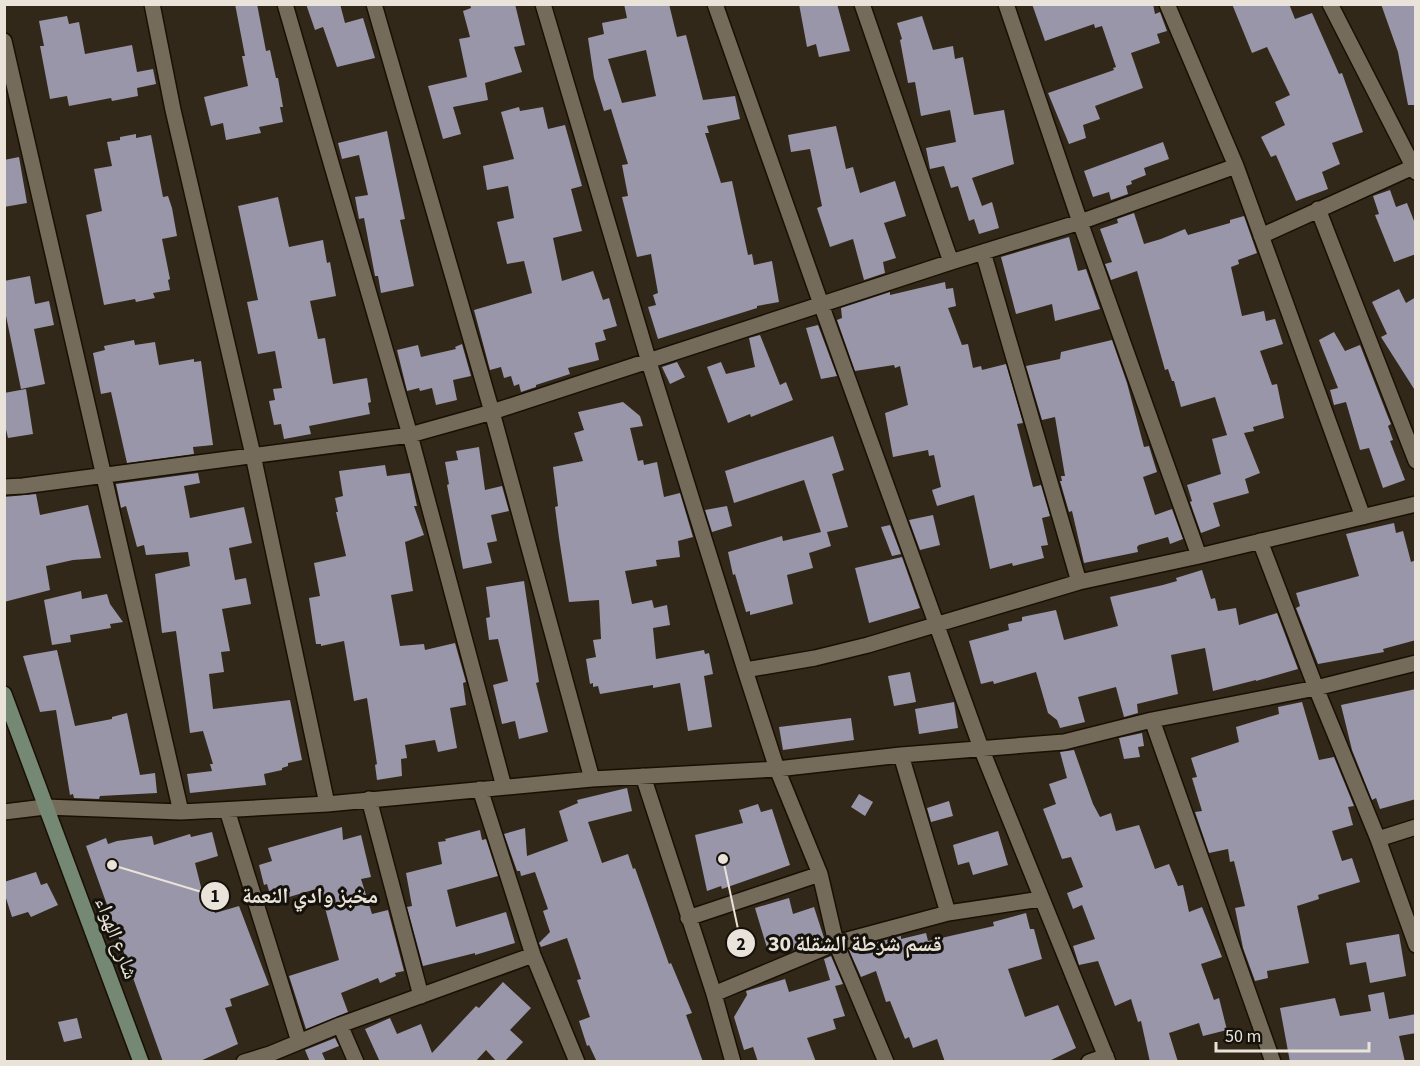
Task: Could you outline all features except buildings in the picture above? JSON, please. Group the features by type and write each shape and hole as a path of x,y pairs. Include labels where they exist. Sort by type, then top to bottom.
{"street":[{"path":"152,4 173,110 253,455 327,804"},
{"path":"285,4 410,435 504,787"},
{"path":"374,4 492,412 592,779"},
{"path":"543,4 649,362 745,670 777,768 820,874 836,943 886,1062"},
{"path":"715,4 981,748 1107,1059 1089,1062"},
{"path":"862,4 951,262"},
{"path":"1006,4 1080,222 1199,556"},
{"path":"1167,4 1236,166 1363,517"},
{"path":"1261,236 1318,209 1414,169 1330,4"},
{"path":"4,41 181,812"},
{"path":"4,487 410,435 492,412 1080,222 1236,166"},
{"path":"1318,209 1416,461"},
{"path":"983,252 1079,582"},
{"path":"745,670 815,658 868,645 1079,582 1416,504"},
{"path":"1260,541 1316,688 1378,839 1416,945"},
{"path":"4,812 45,807 181,812 327,804 592,779 777,768 1064,742 1152,720 1316,688 1416,663"},
{"name":"شارع الهواء","path":"4,694 141,1062"},
{"path":"1152,720 1273,1062"},
{"path":"901,755 948,913"},
{"path":"643,776 714,994 733,1062"},
{"path":"480,789 533,955 577,1062"},
{"path":"369,799 421,996"},
{"path":"226,810 299,1042"},
{"path":"1378,839 1416,827"},
{"path":"688,918 820,874"},
{"path":"714,994 836,943 948,913 1041,899"},
{"path":"244,1062 272,1058 299,1042 340,1025 533,955"},
{"path":"340,1025 356,1062"}],"place":[{"name":"قسم شرطة الشقلة 30","path":"723,859"},
{"name":"مخبز وادي النعمة","path":"112,865"}]}
